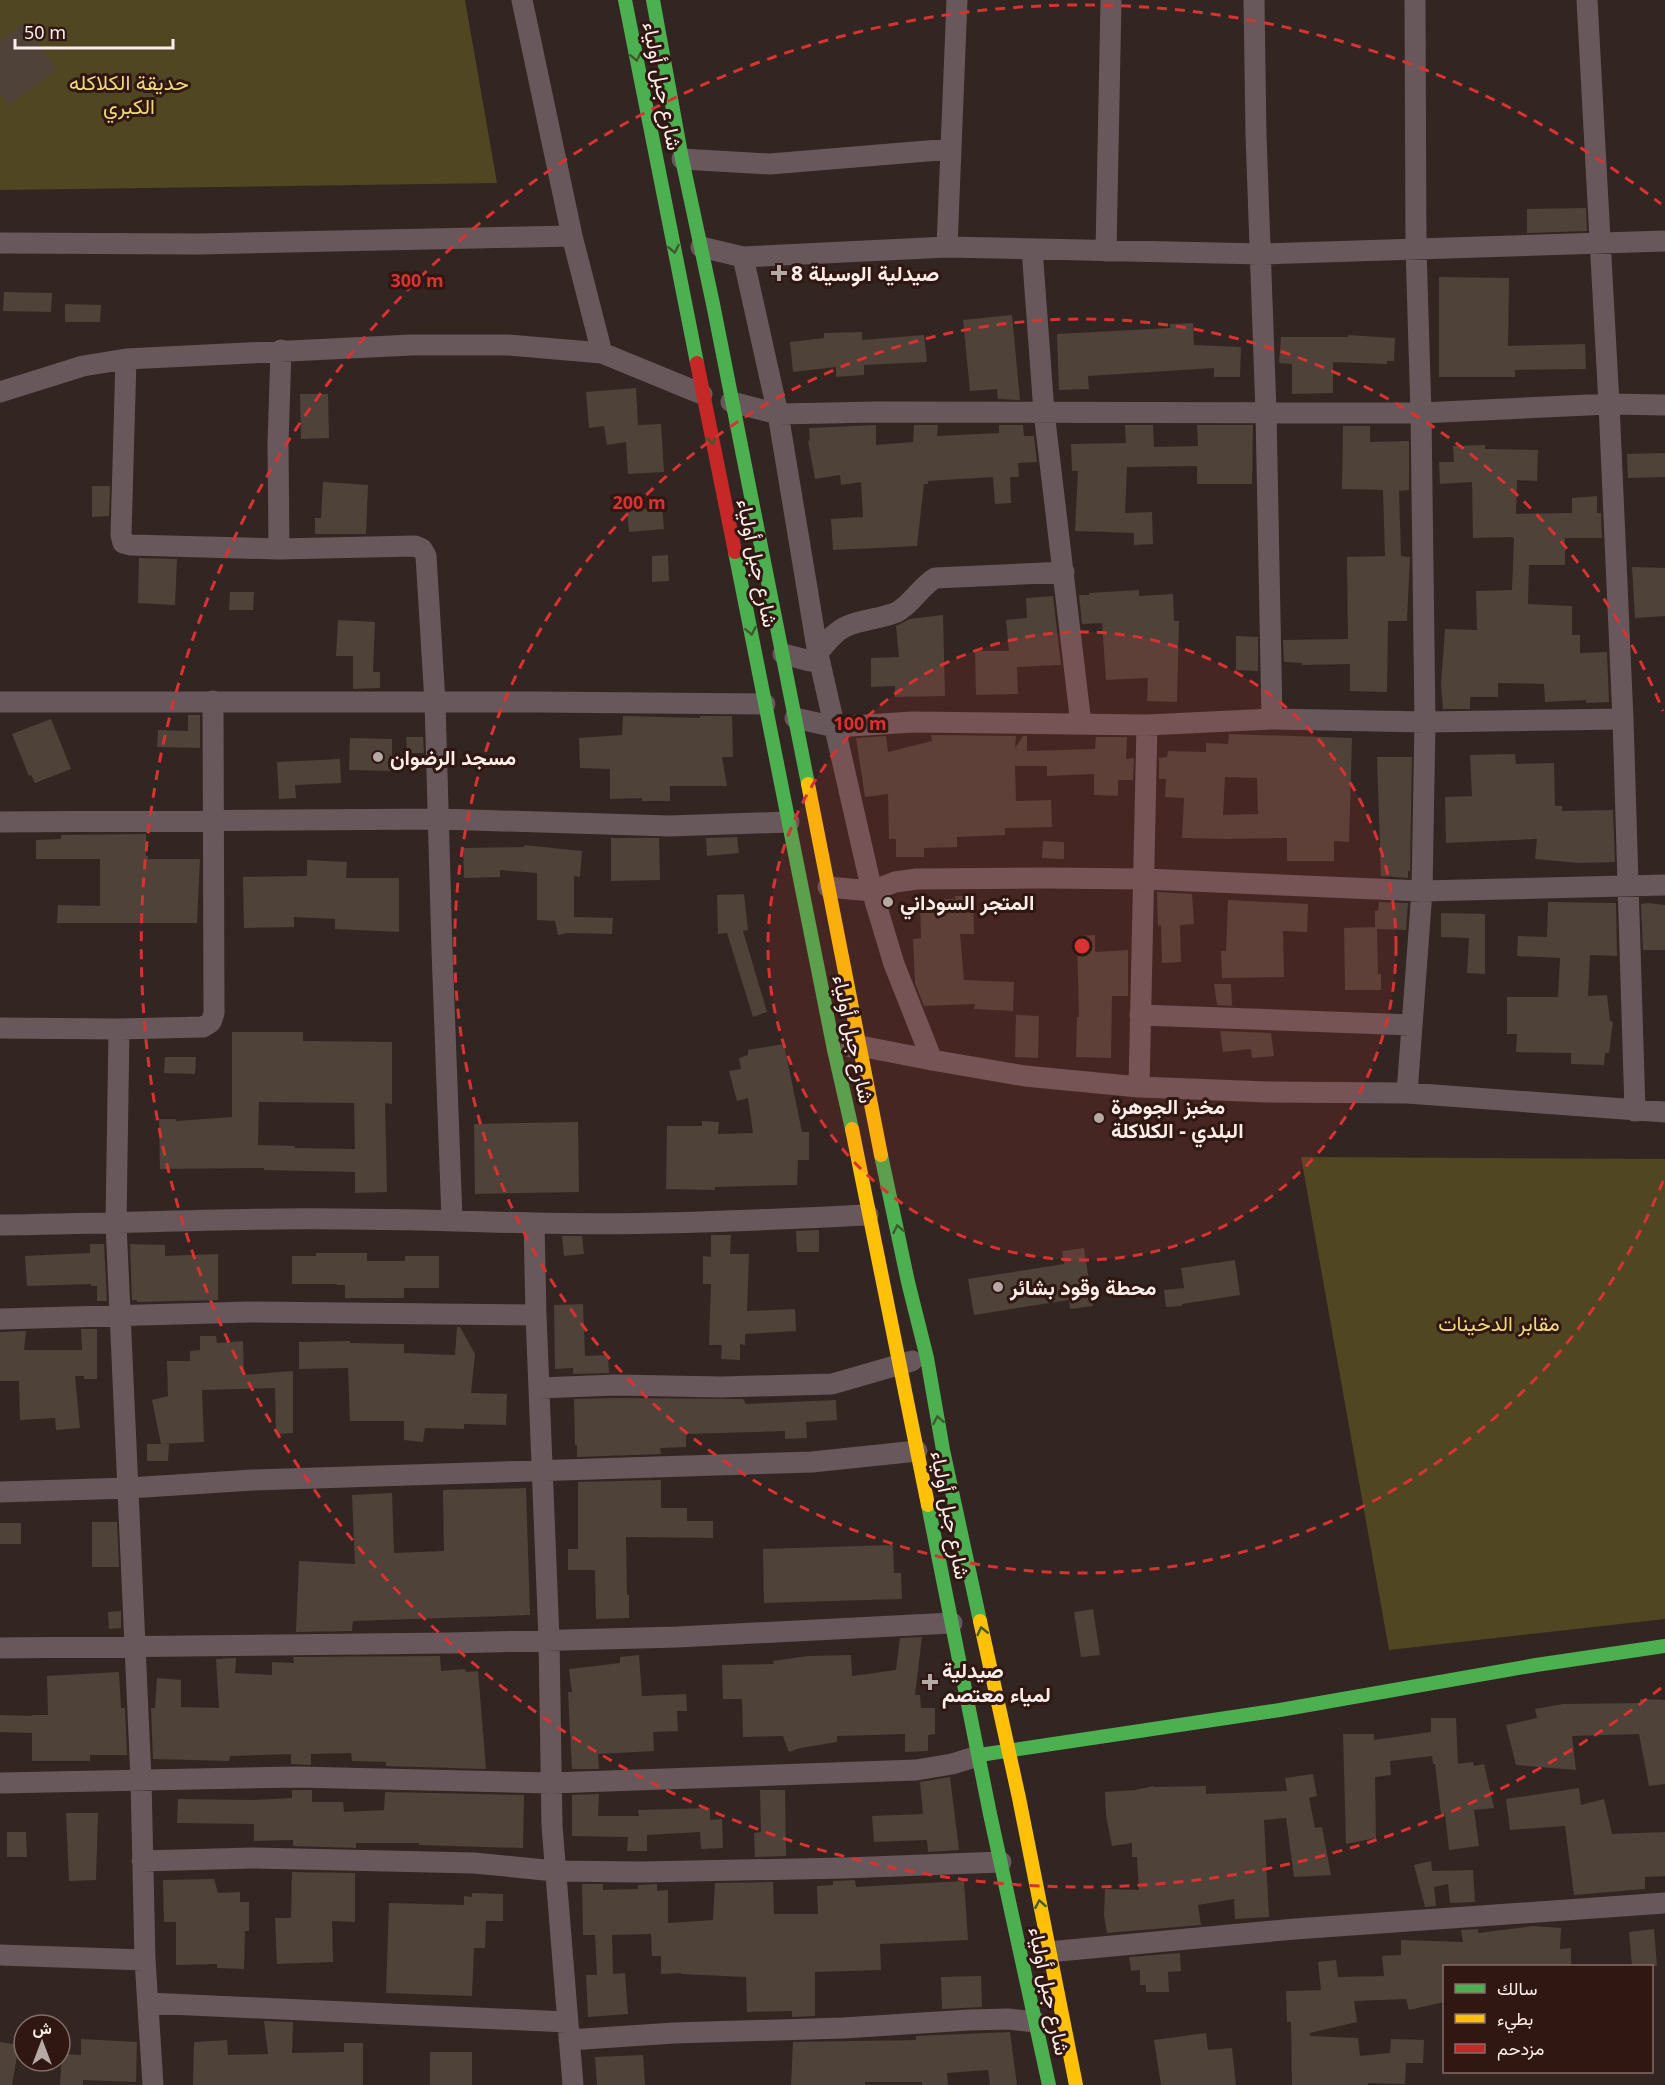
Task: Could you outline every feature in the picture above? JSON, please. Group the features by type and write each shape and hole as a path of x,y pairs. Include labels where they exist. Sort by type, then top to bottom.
{"main road":[{"name":"شارع جبل أولياء","path":"625,0 834,1050 854,1138 978,1756 1049,2085"},
{"name":"شارع جبل أولياء","path":"653,0 682,159 860,1046 1029,1848 1076,2085"},
{"path":"978,1756 1280,1710 1536,1665 1665,1646"}],"street":[{"path":"522,0 572,236 602,353"},
{"path":"947,247 957,0"},
{"path":"1106,250 1112,0"},
{"path":"1254,0 1272,719"},
{"path":"1407,1094 1422,891 1425,722 1421,413 1416,248 1415,0"},
{"path":"1587,0 1623,719 1630,886 1635,1111"},
{"path":"682,159 770,164 951,149"},
{"path":"0,243 199,244 572,236"},
{"path":"701,247 742,257 947,247 1261,254 1665,241"},
{"path":"1032,249 1044,412 1081,724"},
{"path":"742,257 778,414 818,654 872,891 894,964 932,1060"},
{"path":"0,392 83,366 126,359 411,345 497,345 602,353 702,394"},
{"path":"279,549 278,444 281,350"},
{"path":"126,359 121,535 123,543 279,549 415,546 422,549 426,556 440,819 442,951 452,1220"},
{"path":"731,402 778,414 1421,413 1609,404 1665,405"},
{"path":"783,654 810,661 836,633 847,626 897,612 909,603 925,584 935,578 1064,572"},
{"path":"0,1028 203,1027 211,1022 214,1013 213,701"},
{"path":"0,702 765,704"},
{"path":"795,718 836,727 912,722 1148,725 1272,719 1425,722 1623,719"},
{"path":"1139,1086 1148,725"},
{"path":"0,822 440,819 669,826 789,822"},
{"path":"828,887 872,891 895,882 916,879 1145,879 1422,891 1665,885"},
{"path":"1140,1015 1412,1025"},
{"path":"119,1029 117,1224 141,1779 145,1960 153,2085"},
{"path":"834,1050 860,1046 1025,1076 1139,1086 1268,1092 1407,1094 1665,1112"},
{"path":"0,1225 280,1219 534,1223 697,1222 868,1215"},
{"path":"534,1223 538,1388 549,1639 551,1783 555,1871 573,2085"},
{"path":"0,1319 249,1312 536,1314"},
{"path":"538,1388 616,1385 721,1387 832,1384 927,1358"},
{"path":"0,1492 129,1488 253,1480 812,1462 917,1451"},
{"path":"0,1648 449,1643 678,1636 952,1623"},
{"path":"0,1783 297,1778 551,1783 916,1770 952,1764 978,1756"},
{"path":"142,1861 252,1858 360,1860 474,1863 555,1871 640,1872 1001,1862"},
{"path":"1048,1952 1294,1929 1665,1903"},
{"path":"0,1955 145,1960"},
{"path":"148,2003 568,2031 674,2033 843,2028 969,2020 1008,2019 1036,2022"}],"green space":[{"name":"حديقة الكلاكله الكبري","path":"0,0 465,0 497,183 0,190"},
{"name":"مقابر الدخينات","path":"1301,1157 1665,1159 1665,1619 1389,1650"}],"building":[{"path":"23,24 57,70 9,105 0,93 0,41"},
{"path":"1586,208 1587,231 1527,233 1527,209"},
{"path":"1439,277 1509,278 1508,346 1585,344 1586,369 1515,370 1515,377 1439,377"},
{"path":"4,292 52,293 51,312 3,311"},
{"path":"65,304 101,305 100,322 65,322"},
{"path":"1012,315 1020,400 998,399 997,389 970,391 963,320"},
{"path":"1193,323 1194,345 1241,347 1240,377 1214,377 1214,368 1088,376 1089,389 1059,390 1057,334 1170,328 1170,324"},
{"path":"862,332 862,340 924,335 927,362 864,365 864,375 836,377 836,367 793,372 790,342 824,338 824,333"},
{"path":"1348,335 1395,338 1394,361 1387,361 1387,364 1333,362 1333,393 1292,394 1292,364 1279,363 1281,337 1348,337"},
{"path":"636,388 638,425 661,424 664,472 628,474 626,442 607,445 604,426 589,428 586,392"},
{"path":"300,394 328,394 329,438 301,439"},
{"path":"876,425 876,445 913,442 914,425 938,425 937,436 999,433 999,425 1023,425 1024,436 1034,436 1037,462 1018,463 1019,477 1010,477 1011,503 995,504 993,477 928,481 928,484 924,484 917,546 833,550 831,519 863,517 861,482 841,485 840,475 815,479 808,441 810,440 809,428"},
{"path":"1125,425 1153,425 1154,447 1198,446 1197,425 1253,425 1252,484 1197,484 1197,466 1127,467 1125,513 1152,512 1153,544 1134,545 1134,533 1075,531 1078,471 1072,471 1071,444 1126,443"},
{"path":"1343,426 1370,426 1370,442 1409,441 1409,490 1399,491 1401,556 1410,557 1407,621 1388,621 1387,692 1350,691 1350,664 1302,665 1302,663 1284,662 1283,640 1348,639 1347,557 1385,556 1383,490 1342,489"},
{"path":"1485,445 1485,449 1538,450 1537,481 1517,480 1516,514 1572,513 1572,498 1597,496 1597,513 1601,513 1602,538 1565,538 1565,565 1529,565 1528,604 1572,606 1572,635 1580,635 1580,653 1607,652 1609,702 1586,703 1586,700 1545,702 1544,684 1498,683 1498,697 1470,697 1470,709 1443,709 1441,685 1445,629 1477,630 1476,591 1512,590 1514,538 1473,538 1472,482 1440,484 1439,462 1454,462 1453,446"},
{"path":"1665,453 1665,477 1628,478 1627,454"},
{"path":"323,482 368,485 366,534 315,534 315,518 321,518"},
{"path":"92,486 110,486 109,516 92,517"},
{"path":"662,507 664,529 629,532 627,510"},
{"path":"668,555 669,581 652,582 652,556"},
{"path":"139,558 177,559 175,605 138,603"},
{"path":"1632,567 1665,568 1665,616 1635,618"},
{"path":"1139,590 1139,596 1173,594 1174,621 1179,621 1177,702 1147,701 1148,678 1106,680 1102,623 1082,624 1079,595"},
{"path":"230,592 254,592 253,610 229,610"},
{"path":"1053,596 1061,665 1017,667 1018,694 976,695 975,651 1009,651 1006,620 1027,618 1026,598"},
{"path":"943,615 945,696 895,697 895,686 871,687 871,658 899,657 896,626 910,619"},
{"path":"338,620 375,622 373,672 380,672 380,688 353,689 353,656 336,656"},
{"path":"1236,636 1258,637 1258,671 1236,670"},
{"path":"188,715 200,715 200,748 157,747 158,730 188,731"},
{"path":"623,716 700,718 700,716 732,716 733,757 722,757 727,786 670,786 670,801 642,801 642,798 610,799 610,769 580,768 579,738 622,735"},
{"path":"51,719 71,769 35,783 31,775 29,776 12,734"},
{"path":"1229,734 1352,738 1349,842 1334,841 1334,861 1287,861 1287,838 1182,838 1184,798 1165,797 1166,779 1159,779 1159,758 1167,757 1168,751 1206,752 1206,743 1228,744","holes":["1225,777 1257,778 1258,814 1223,815"]},
{"path":"931,735 1016,736 1015,748 1023,736 1027,736 1027,751 1095,749 1096,737 1127,737 1126,759 1134,758 1133,780 1118,780 1118,796 1094,795 1094,774 1047,776 1047,766 1015,766 1016,801 1051,800 1052,827 1005,828 1005,835 957,837 957,847 924,848 924,857 896,857 896,839 889,839 888,794 865,797 856,738 886,736 888,752 932,741"},
{"path":"406,737 423,737 424,753 407,753"},
{"path":"350,738 392,739 392,771 349,770"},
{"path":"1515,754 1516,764 1554,763 1555,806 1562,806 1562,811 1613,810 1615,862 1578,863 1535,859 1537,839 1446,843 1445,797 1472,796 1470,755"},
{"path":"1377,757 1412,757 1408,878 1381,876"},
{"path":"340,759 341,783 295,785 296,798 279,799 277,762"},
{"path":"146,834 148,859 200,859 197,923 57,923 58,905 100,906 100,859 36,859 36,840 61,839 61,835"},
{"path":"737,837 739,853 707,856 706,838"},
{"path":"611,838 659,838 660,880 611,881"},
{"path":"1043,841 1064,842 1064,859 1042,858"},
{"path":"524,845 582,851 580,877 574,876 574,917 613,918 612,934 567,933 558,935 555,921 537,920 537,873 500,870 500,877 464,878 463,848 524,847"},
{"path":"307,860 347,862 346,878 399,878 399,932 335,929 335,919 294,917 294,927 244,928 243,877 307,876"},
{"path":"1157,892 1192,894 1194,924 1180,925 1181,962 1162,963"},
{"path":"744,894 748,930 743,931 767,1012 753,1017 727,933 718,934 717,895"},
{"path":"955,896 973,896 974,934 960,934 964,980 1014,982 1013,1011 974,1009 975,1004 924,1006 915,983 913,939 921,938 920,900 955,899"},
{"path":"1228,900 1308,904 1307,932 1283,931 1284,977 1222,978 1221,951 1226,951"},
{"path":"1379,902 1408,903 1406,930 1377,929 1378,974 1381,974 1381,990 1345,990 1344,928 1375,927 1375,911 1378,911"},
{"path":"1548,902 1616,903 1617,956 1590,955 1588,996 1607,995 1610,1021 1613,1022 1609,1053 1605,1053 1604,1065 1571,1064 1571,1053 1516,1052 1517,1034 1507,1034 1507,997 1558,997 1560,958 1517,956 1518,936 1547,937"},
{"path":"1641,904 1665,905 1665,950 1643,950"},
{"path":"1441,913 1485,914 1485,974 1467,973 1469,938 1441,937"},
{"path":"1095,935 1095,952 1128,950 1128,996 1112,996 1111,1058 1076,1057 1077,1017 1079,1017 1077,936"},
{"path":"1214,984 1231,984 1232,1006 1217,1005"},
{"path":"1016,1015 1039,1016 1038,1058 1015,1057"},
{"path":"1220,1031 1271,1033 1274,1056 1252,1058 1251,1049 1223,1052"},
{"path":"232,1032 303,1032 303,1041 392,1042 392,1104 385,1103 387,1192 355,1193 355,1172 264,1170 264,1168 160,1169 159,1119 176,1119 176,1121 232,1117","holes":["259,1102 354,1103 355,1149 258,1145"]},
{"path":"784,1044 802,1132 809,1132 809,1160 798,1160 797,1185 715,1187 715,1190 666,1189 667,1126 702,1126 702,1121 719,1122 718,1134 753,1133 748,1098 737,1101 729,1071 741,1069 739,1058 748,1055 748,1050"},
{"path":"165,1057 196,1057 195,1074 164,1073"},
{"path":"578,1122 579,1192 475,1194 474,1124"},
{"path":"819,1230 819,1252 797,1252 796,1231"},
{"path":"711,1235 731,1235 730,1254 749,1254 747,1311 795,1309 796,1331 745,1334 745,1345 740,1344 740,1360 721,1359 722,1345 709,1345 711,1284 703,1284 703,1256 711,1257"},
{"path":"562,1236 582,1236 584,1254 564,1256"},
{"path":"90,1244 104,1244 107,1301 97,1301 97,1286 91,1286 91,1284 27,1286 25,1256 90,1253"},
{"path":"130,1244 165,1245 165,1256 218,1254 218,1300 137,1302 137,1300 132,1300"},
{"path":"1084,1248 1093,1306 1070,1309 1069,1300 974,1315 968,1279 1064,1264 1062,1251"},
{"path":"316,1253 367,1253 367,1261 405,1261 405,1256 439,1256 439,1288 404,1288 404,1298 345,1298 345,1285 292,1284 292,1256 316,1256"},
{"path":"1235,1260 1240,1295 1166,1307 1164,1290 1184,1288 1181,1268"},
{"path":"583,1304 585,1356 608,1355 609,1373 573,1374 573,1368 555,1369 554,1305"},
{"path":"457,1327 460,1327 475,1354 471,1393 507,1394 506,1425 464,1424 464,1429 425,1428 423,1442 404,1440 404,1421 350,1421 348,1368 299,1369 299,1342 350,1341 350,1343 404,1344 404,1353 455,1355"},
{"path":"81,1329 97,1329 97,1379 75,1376 80,1428 56,1430 55,1418 20,1420 19,1381 0,1381 0,1332 26,1331 24,1350 82,1350"},
{"path":"200,1336 216,1336 217,1343 243,1341 244,1375 293,1371 293,1433 276,1434 275,1388 202,1390 204,1442 161,1444 152,1400 168,1396 167,1361 190,1361 190,1351 200,1350"},
{"path":"574,1399 743,1399 746,1404 836,1400 837,1420 806,1422 807,1438 785,1439 785,1431 686,1434 686,1447 660,1448 661,1454 577,1457"},
{"path":"147,1444 169,1444 168,1461 147,1461"},
{"path":"661,1480 661,1508 687,1508 687,1521 713,1521 713,1538 626,1537 629,1618 596,1619 595,1570 568,1570 568,1549 578,1549 578,1482"},
{"path":"526,1488 530,1615 353,1621 352,1631 296,1632 299,1561 355,1564 352,1495 392,1493 394,1553 444,1551 443,1490"},
{"path":"92,1522 117,1522 119,1567 92,1567"},
{"path":"0,1523 21,1523 21,1544 0,1544"},
{"path":"893,1545 894,1573 901,1573 902,1599 764,1603 763,1549"},
{"path":"1093,1609 1100,1655 1081,1657 1074,1612"},
{"path":"121,1611 121,1628 109,1629 108,1612"},
{"path":"922,1637 915,1695 920,1695 921,1708 935,1708 935,1734 928,1735 928,1751 905,1752 905,1734 837,1736 837,1742 789,1752 783,1736 743,1737 742,1699 723,1699 722,1665 774,1664 773,1661 808,1656 851,1655 852,1676 896,1670 900,1638"},
{"path":"639,1655 642,1696 686,1694 687,1711 677,1711 678,1731 653,1732 654,1751 598,1754 599,1769 572,1769 568,1692 572,1692 569,1669 620,1663 620,1657"},
{"path":"440,1656 441,1671 465,1669 466,1672 478,1671 486,1769 386,1766 386,1762 352,1761 351,1753 311,1754 311,1765 291,1764 291,1754 230,1756 229,1761 153,1759 151,1708 155,1708 157,1678 181,1680 181,1707 219,1708 216,1659 236,1658 235,1673 272,1675 272,1662 294,1663 293,1657"},
{"path":"119,1672 121,1708 125,1708 127,1755 90,1755 90,1761 32,1761 32,1733 0,1732 0,1715 48,1715 47,1676"},
{"path":"1640,1699 1665,1700 1665,1784 1649,1786 1639,1734 1572,1736 1576,1770 1516,1765 1506,1725 1537,1718 1535,1709 1563,1704 1640,1703"},
{"path":"1431,1718 1456,1718 1458,1764 1473,1762 1474,1766 1484,1764 1494,1808 1474,1810 1479,1846 1449,1850 1445,1814 1441,1814 1432,1756 1390,1761 1391,1775 1375,1777 1376,1838 1346,1844 1343,1734 1374,1734 1374,1740 1431,1732"},
{"path":"1313,1774 1317,1796 1309,1798 1315,1828 1322,1827 1331,1875 1294,1877 1286,1818 1264,1820 1269,1917 1235,1919 1234,1899 1198,1905 1201,1925 1107,1933 1104,1916 1105,1889 1139,1890 1137,1857 1132,1857 1132,1843 1112,1846 1106,1815 1105,1792 1154,1786 1206,1786 1206,1794 1287,1791 1285,1778"},
{"path":"950,1777 959,1850 928,1852 927,1840 874,1842 872,1816 923,1814 920,1782"},
{"path":"1579,1788 1581,1805 1604,1799 1612,1834 1665,1832 1665,1876 1645,1877 1645,1889 1574,1895 1565,1826 1510,1830 1506,1799"},
{"path":"292,1790 312,1790 312,1802 343,1802 344,1812 384,1810 385,1792 524,1795 523,1848 419,1845 419,1843 356,1843 356,1848 293,1846 293,1840 254,1841 254,1824 177,1823 178,1799 292,1798"},
{"path":"760,1790 785,1790 786,1856 755,1857 754,1833 761,1832"},
{"path":"599,1794 598,1816 639,1816 638,1810 710,1808 710,1820 722,1819 723,1848 701,1849 700,1832 647,1835 647,1851 627,1851 628,1837 572,1836 572,1795"},
{"path":"66,1813 98,1813 96,1880 69,1881"},
{"path":"7,1832 26,1832 27,1857 7,1857"},
{"path":"1431,1861 1432,1871 1473,1870 1475,1902 1450,1903 1448,1884 1434,1887 1436,1906 1425,1907 1414,1865"},
{"path":"292,1872 355,1873 355,1922 332,1921 333,1962 277,1964 275,1918 291,1918"},
{"path":"214,1879 218,1893 240,1892 240,1902 249,1902 249,1931 245,1931 244,1969 217,1968 217,1964 176,1965 176,1922 164,1922 163,1880"},
{"path":"855,1880 856,1887 964,1881 968,1940 880,1944 881,1970 815,1972 815,2016 792,2017 792,2011 747,2012 746,1977 661,1974 661,1956 652,1956 651,1934 612,1935 613,1974 625,1973 628,2014 588,2017 586,1975 597,1975 595,1935 583,1935 582,1884 603,1884 603,1890 638,1889 638,1885 657,1884 657,1891 668,1890 668,1923 713,1920 715,1883 773,1882 774,1914 818,1914 817,1886 833,1885 833,1881"},
{"path":"472,1893 503,1894 503,1921 486,1921 485,1948 474,1948 472,1996 386,1993 389,1903 464,1905 464,1896 472,1897"},
{"path":"1533,1926 1561,1928 1560,1949 1571,1948 1571,1965 1443,1965 1443,2002 1409,2010 1406,1999 1354,2001 1357,2022 1310,2033 1310,2036 1358,2038 1360,2056 1390,2053 1391,2039 1424,2040 1423,2063 1406,2063 1405,2084 1292,2085 1291,2022 1287,2022 1286,1991 1321,1990 1318,1962 1336,1960 1338,1977 1384,1976 1382,1956 1401,1955 1401,1940 1463,1942 1461,1930 1478,1929 1478,1933"},
{"path":"1654,1929 1657,1966 1632,1965 1629,1932"},
{"path":"1180,1953 1181,1971 1168,1972 1169,1992 1146,1992 1146,1985 1140,1985 1140,1970 1131,1971 1129,1957"},
{"path":"981,1976 982,2007 942,2009 941,1977"},
{"path":"264,2021 293,2022 292,2053 344,2052 344,2043 363,2043 363,2085 193,2085 194,2042 227,2040 228,2055 268,2054"},
{"path":"1010,2032 1017,2085 990,2085 988,2070 947,2073 948,2085 922,2085 922,2082 865,2082 865,2085 791,2085 793,2042 916,2040 916,2036"},
{"path":"1206,2033 1208,2050 1232,2048 1236,2085 1161,2085 1154,2040"},
{"path":"81,2039 137,2042 136,2082 83,2080 83,2085 60,2085 61,2073 72,2073 72,2055 81,2055"},
{"path":"0,2042 12,2044 12,2073 14,2073 12,2085 0,2085"},
{"path":"430,2052 472,2052 472,2085 430,2085"},
{"path":"643,2055 645,2085 597,2085 595,2057"}],"traffic: fast":[{"path":"625,0 697,363"},
{"path":"653,0 682,159 808,784"},
{"path":"735,552 834,1050 852,1129"},
{"path":"881,1155 927,1358 943,1450 980,1621"},
{"path":"928,1505 990,1814 1049,2085"},
{"path":"986,1754 1280,1710 1536,1665 1665,1646"}],"traffic: slow":[{"path":"808,784 881,1155"},
{"path":"852,1129 928,1505"},
{"path":"980,1621 1019,1798 1076,2085"}],"traffic: jam":[{"path":"697,363 735,552"}],"place":[{"name":"صيدلية الوسيلة 8","path":"779,273"},
{"name":"مسجد الرضوان","path":"378,757"},
{"name":"المتجر السوداني","path":"888,902"},
{"name":"مخبز الجوهرة البلدي - الكلاكلة","path":"1099,1118"},
{"name":"محطة وقود بشائر","path":"998,1287"},
{"name":"صيدلية لمياء معتصم","path":"930,1682"}]}
